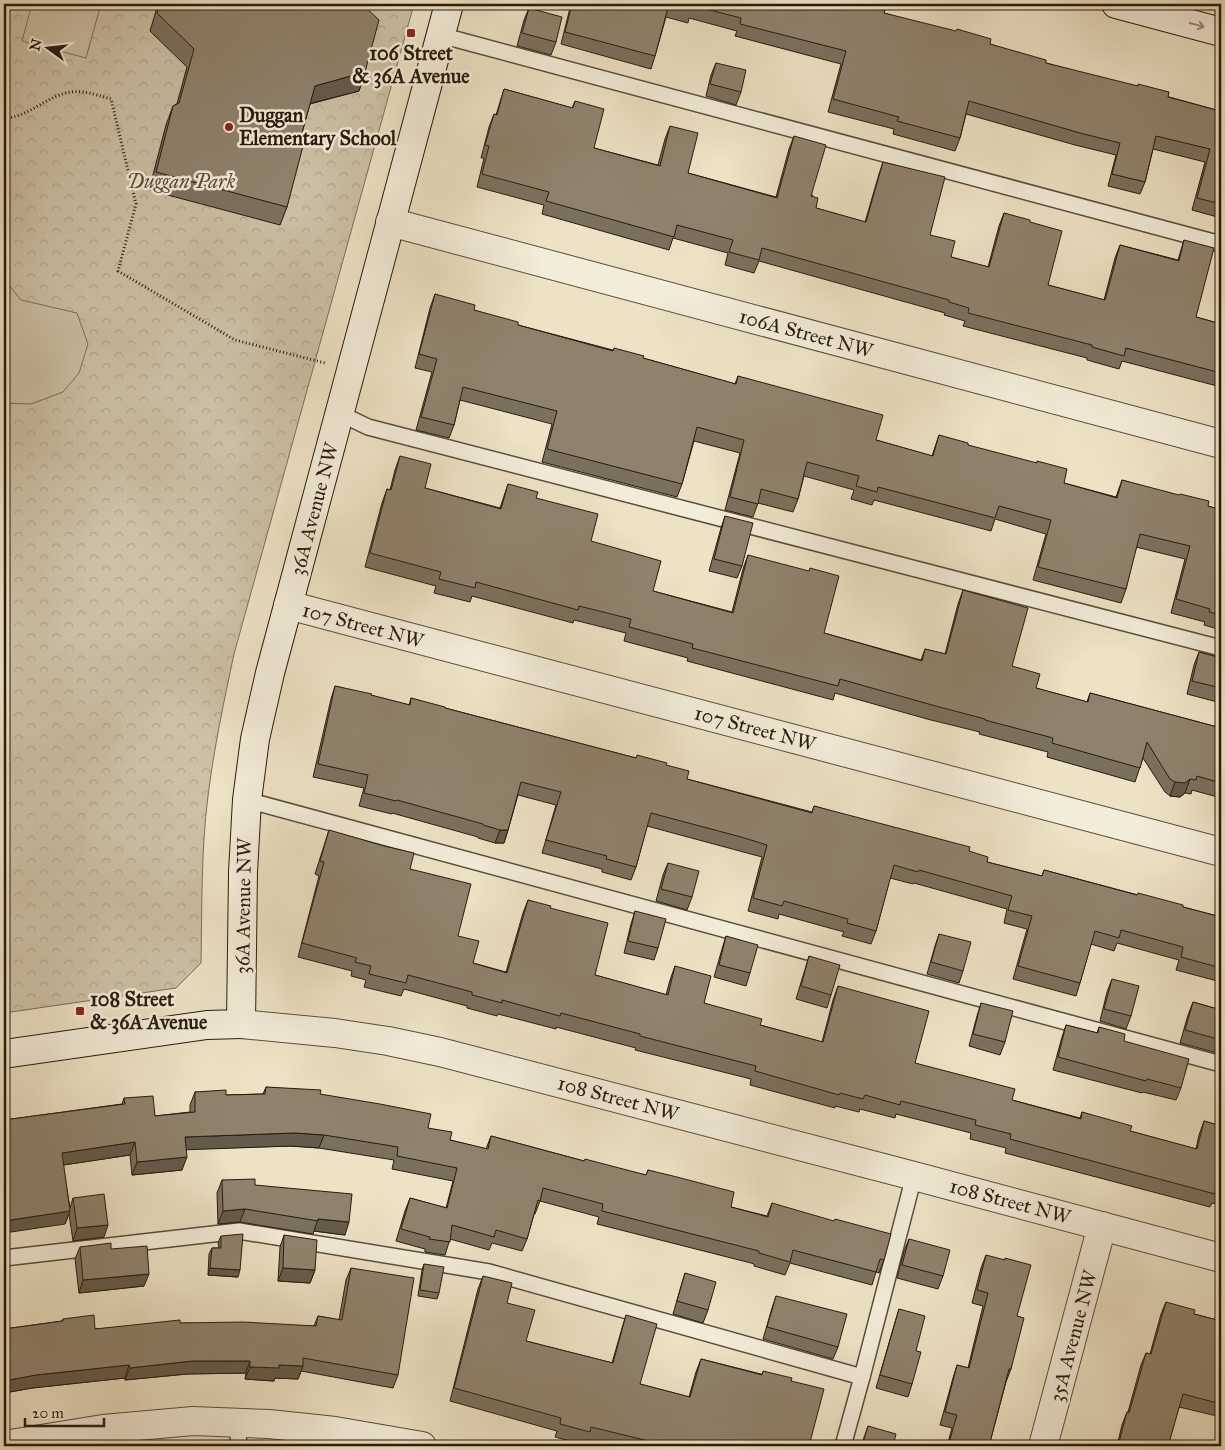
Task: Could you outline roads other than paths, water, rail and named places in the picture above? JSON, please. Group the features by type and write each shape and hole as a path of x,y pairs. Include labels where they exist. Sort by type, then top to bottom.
{"street":[{"name":"36A Avenue NW","path":"241,1024 242,872 247,800 255,739 270,673 449,4"},
{"path":"1116,4 1221,32"},
{"name":"106A Street NW","path":"390,222 1221,444"},
{"name":"107 Street NW","path":"288,605 1221,852"},
{"name":"108 Street NW","path":"4,1054 207,1025 241,1024 335,1033 388,1041 440,1052 1221,1258"},
{"name":"35A Avenue NW","path":"1043,1446 1102,1226"},
{"path":"11,1445 103,1429 193,1421 238,1435 269,1424 335,1431 422,1446"}],"lane":[{"path":"440,35 1221,244"},
{"path":"339,413 368,427 1221,648"},
{"path":"247,800 1221,1064"},
{"path":"843,1446 914,1176"},
{"path":"4,1258 239,1231 489,1272 862,1377"}],"place":[{"name":"106 Street & 36A Avenue","path":"411,33"},
{"name":"Duggan Elementary School","path":"229,127"},
{"name":"108 Street & 36A Avenue","path":"80,1011"}],"park label":[{"name":"Duggan Park","path":"181,181"}]}
